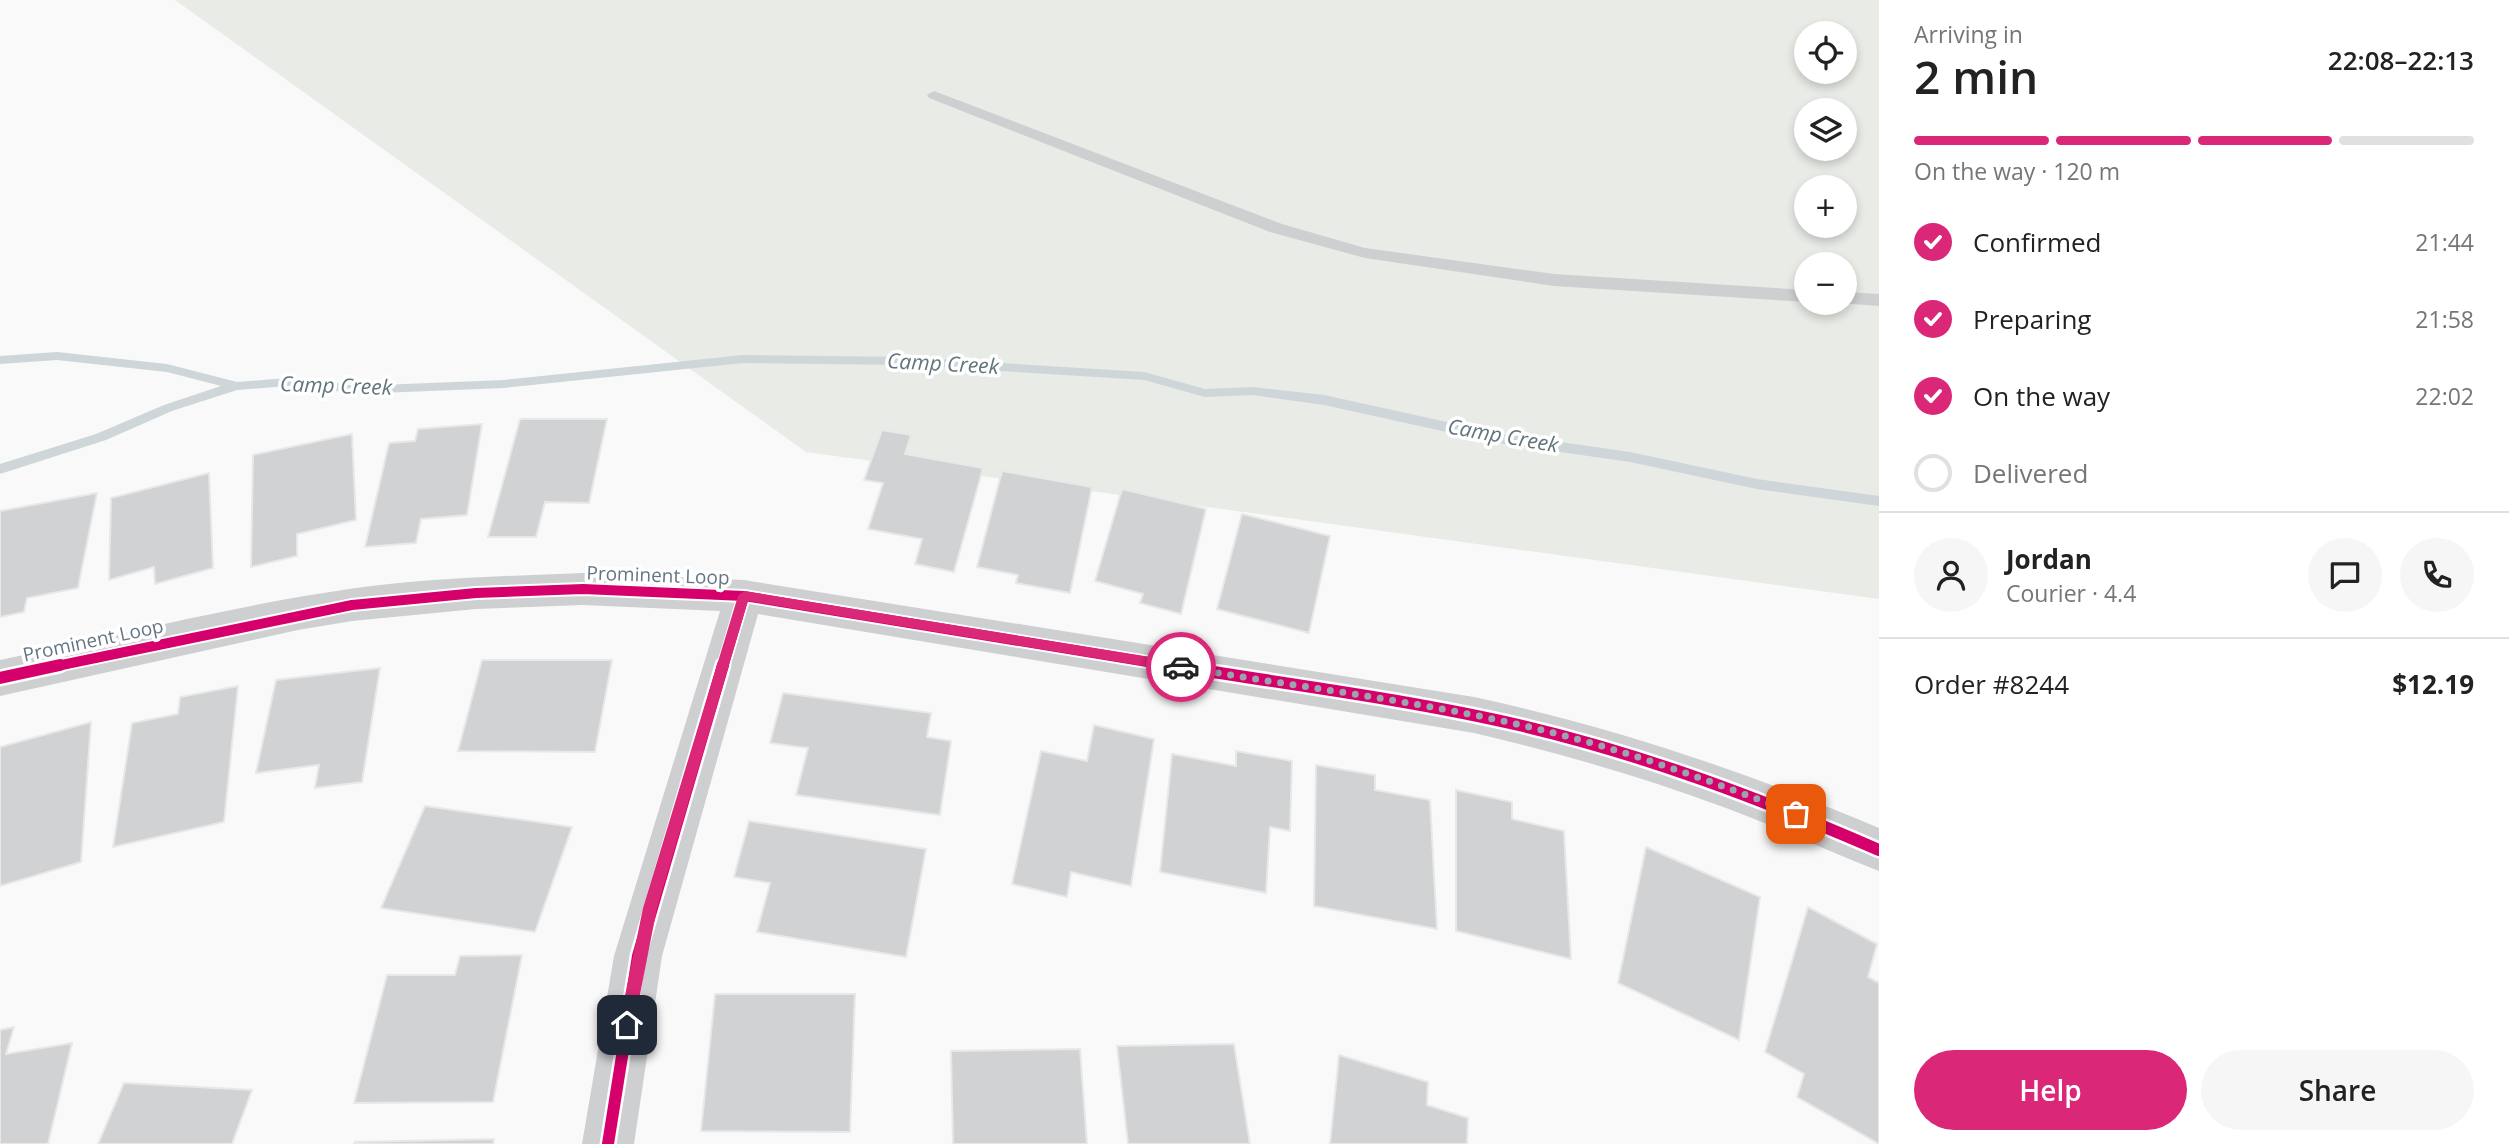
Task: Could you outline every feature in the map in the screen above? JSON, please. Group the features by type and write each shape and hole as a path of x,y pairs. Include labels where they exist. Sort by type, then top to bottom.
{"street":[{"name":"Prominent Loop","path":"0,678 298,614 409,598 583,589 744,596 1461,713 1538,729 1602,746 1752,797 1879,850"},
{"path":"608,1144 638,956 744,596"}],"lane":[{"path":"934,95 1276,228 1365,253 1554,280 1794,295"},
{"path":"1857,299 1879,300"}],"shaded area":[{"path":"175,0 1879,0 1879,599 806,452"}],"building":[{"path":"520,419 607,419 589,503 545,502 536,537 488,537"},
{"path":"482,424 467,515 421,519 416,543 365,547 389,443 415,441 418,429"},
{"path":"882,430 911,435 905,454 983,468 954,572 915,564 922,539 868,529 883,483 864,480"},
{"path":"352,434 356,520 297,534 297,556 251,567 253,455"},
{"path":"1002,471 1092,487 1070,593 1016,583 1018,575 977,567"},
{"path":"209,473 213,568 155,584 154,567 109,580 111,498"},
{"path":"1122,489 1206,509 1181,614 1140,603 1143,594 1095,581"},
{"path":"97,493 78,588 27,598 24,612 0,617 0,511"},
{"path":"1242,514 1330,536 1309,633 1217,609"},
{"path":"482,660 612,660 595,752 458,751"},
{"path":"380,668 362,782 315,788 319,765 256,773 276,680"},
{"path":"238,686 224,822 113,847 132,723 178,714 180,697"},
{"path":"783,693 931,713 927,737 951,741 940,815 796,795 808,748 770,743"},
{"path":"91,722 81,862 0,886 0,747"},
{"path":"1094,725 1154,739 1131,886 1071,872 1067,897 1012,884 1041,751 1087,761"},
{"path":"1236,751 1292,761 1290,831 1270,827 1266,893 1160,872 1172,754 1236,766"},
{"path":"1316,765 1375,775 1375,790 1430,800 1437,929 1314,906"},
{"path":"1456,790 1512,802 1512,819 1564,831 1571,959 1456,931"},
{"path":"425,806 572,827 535,932 381,908"},
{"path":"749,821 926,849 906,957 757,932 770,883 734,877"},
{"path":"1646,847 1760,897 1739,1040 1618,983"},
{"path":"1808,907 1877,944 1868,977 1879,983 1879,1144 1797,1097 1804,1074 1765,1052"},
{"path":"522,955 493,1102 354,1103 387,975 455,975 460,956"},
{"path":"715,994 855,994 850,1132 701,1131"},
{"path":"14,1027 6,1054 72,1043 48,1144 0,1144 0,1030"},
{"path":"1234,1044 1250,1144 1128,1144 1117,1046"},
{"path":"1080,1049 1087,1144 953,1144 951,1051"},
{"path":"1339,1055 1428,1082 1427,1105 1468,1118 1467,1144 1330,1144"},
{"path":"124,1083 252,1090 232,1144 98,1144"},
{"path":"494,1139 493,1144 354,1144 355,1142"}],"waterway":[{"name":"Camp Creek","path":"0,360 57,356 167,368 237,386 299,381 355,390 504,384 743,359 906,361 1144,376 1205,393 1253,391 1324,400 1497,438 1630,457 1757,484 1879,501"},
{"path":"0,469 101,437 168,408 236,386"}],"cycle path":[{"path":"0,678 298,614 352,605 476,593 583,589 744,596 1474,715 1629,755 1730,789 1879,850"},
{"path":"608,1144 638,956 744,596"}],"way so far":[{"path":"1181,667 1474,715 1538,729 1602,746 1796,814"}],"route":[{"path":"627,1025 638,956 650,908 744,596 1181,667"}]}
